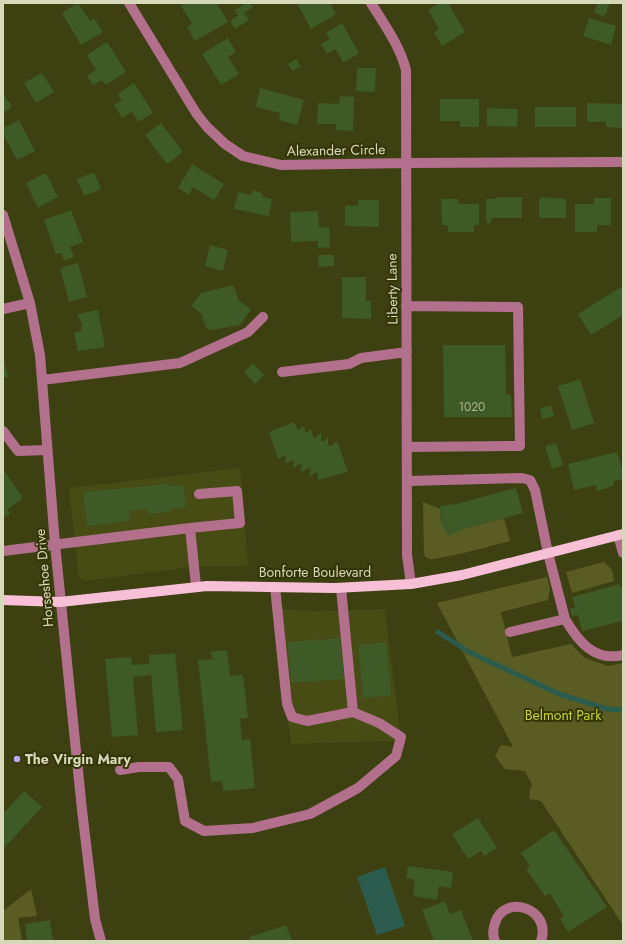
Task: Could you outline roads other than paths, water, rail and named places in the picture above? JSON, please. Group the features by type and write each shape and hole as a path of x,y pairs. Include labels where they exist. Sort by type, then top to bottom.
{"main road":[{"name":"Bonforte Boulevard","path":"3,600 60,602 196,586 341,588 411,584 462,575 620,535"}],"street":[{"name":"Alexander Circle","path":"129,3 196,113 207,127 225,144 243,156 281,165 623,162"},
{"name":"Liberty Lane","path":"371,3 397,47 406,70 407,555 411,584"},
{"name":"Horseshoe Drive","path":"3,215 30,303 40,355 60,602 95,919 101,941"},
{"path":"3,309 30,303"},
{"path":"406,306 518,307 520,446 407,447"},
{"path":"42,380 180,363 248,332 263,317"},
{"path":"282,372 349,364 360,358 407,352"},
{"path":"3,431 18,451 47,450"},
{"path":"408,481 522,478 530,480 535,490 548,554 565,619 574,635 591,651 604,656 618,657 623,655"},
{"path":"3,551 240,523 237,491 199,494"},
{"path":"190,528 196,586"},
{"path":"620,535 623,553"},
{"path":"120,770 139,767 169,767 178,779 185,821 204,831 253,828 310,814 358,788 396,756 401,737 379,723 353,712 307,721 292,717 287,704 275,587"},
{"path":"341,588 353,712"},
{"path":"510,632 565,619"},
{"path":"495,941 493,928 496,919 502,912 511,907 521,907 530,910 538,916 542,925 543,935 540,941"}],"water":[{"path":"385,867 405,926 377,935 357,877"}],"waterway":[{"path":"438,632 469,652 559,694 607,709 623,710"}],"place":[{"name":"The Virgin Mary","path":"17,759"}],"park label":[{"name":"Belmont Park","path":"563,715"}]}
